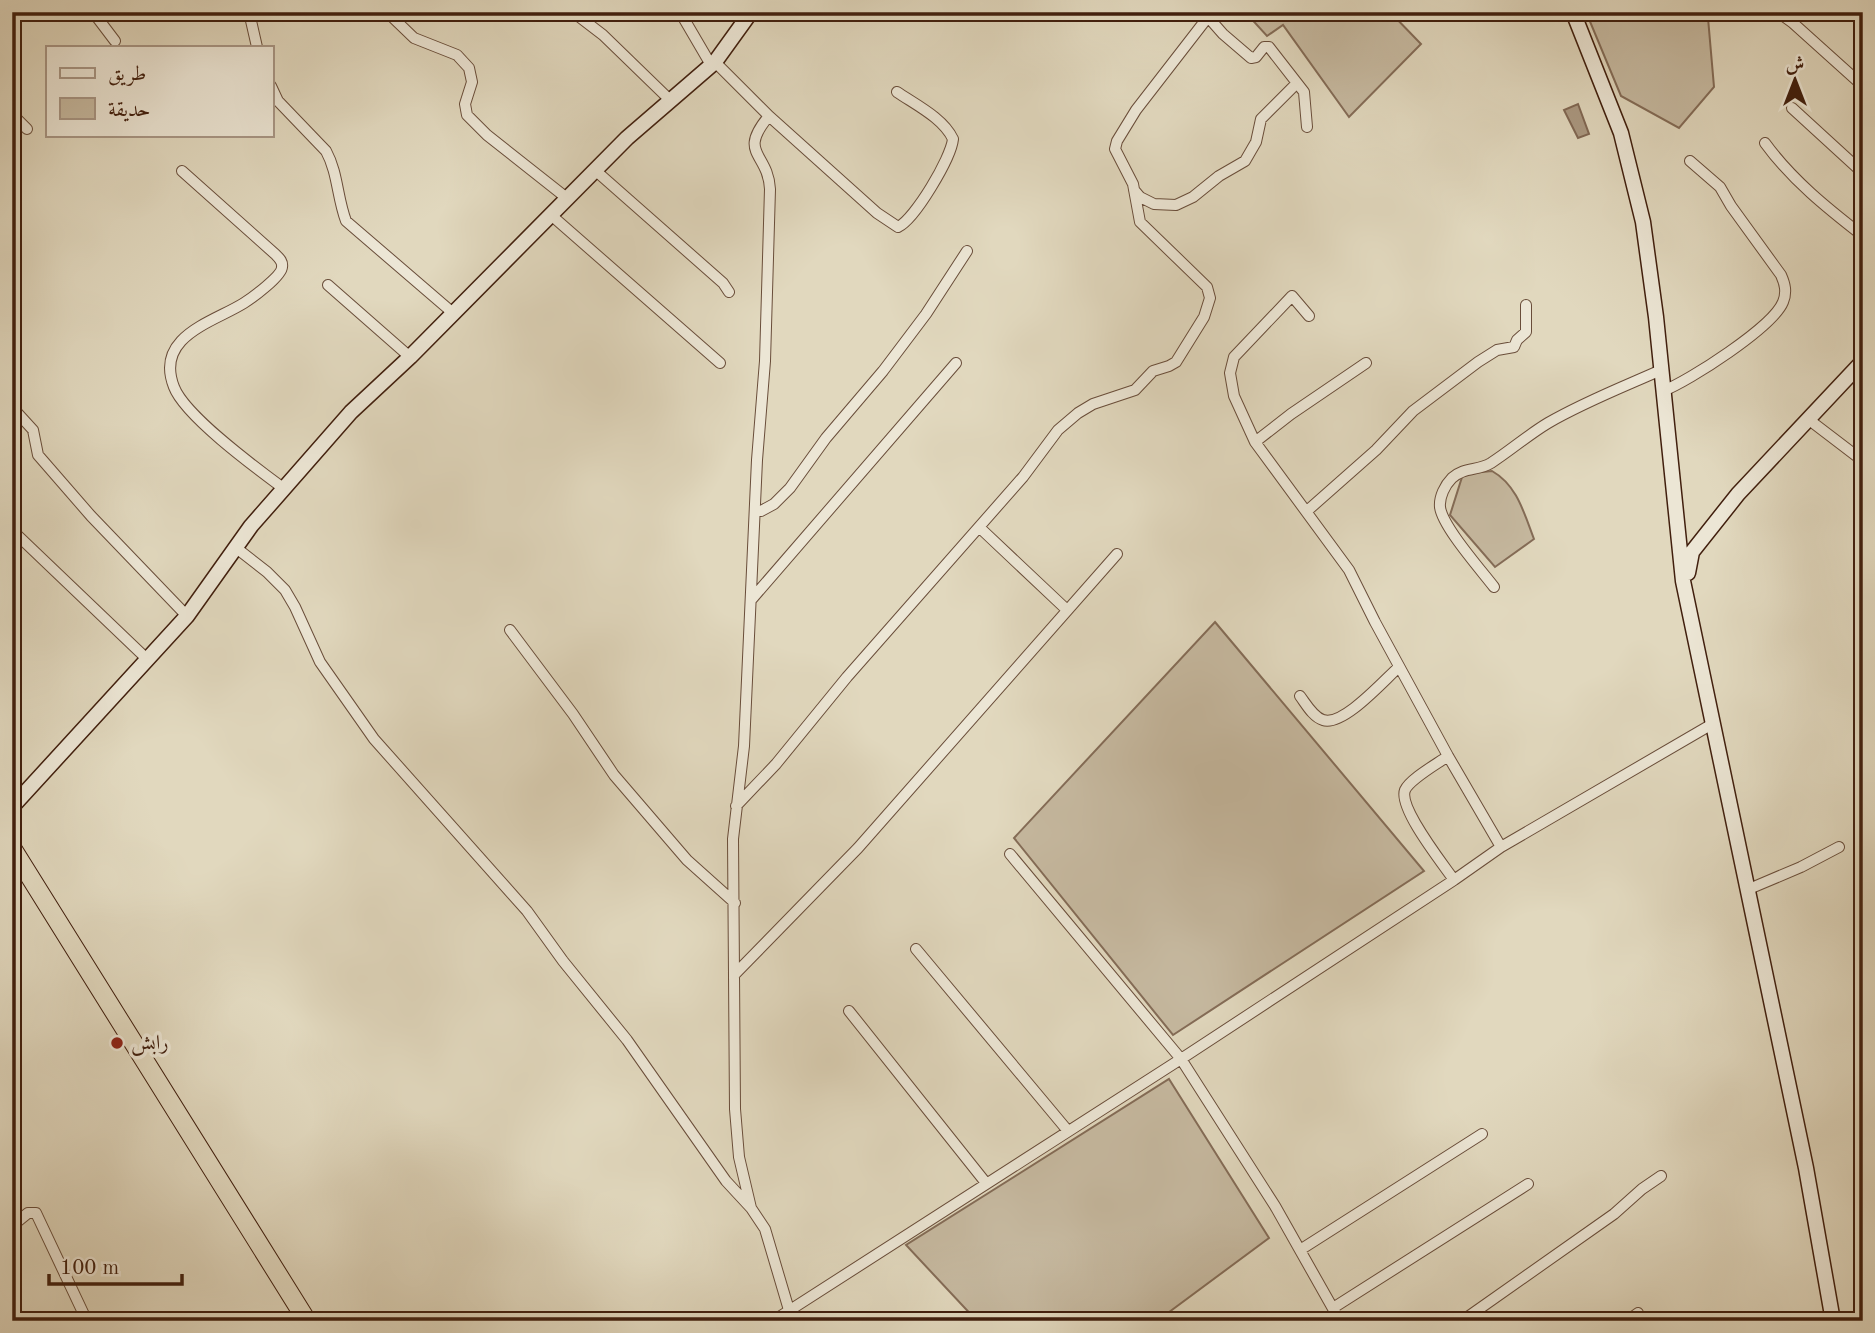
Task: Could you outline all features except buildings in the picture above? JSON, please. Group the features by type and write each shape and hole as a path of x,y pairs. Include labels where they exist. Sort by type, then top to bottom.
{"highway":[{"path":"12,848 307,1321"}],"street":[{"path":"93,12 115,41"},
{"path":"249,12 257,46"},
{"path":"387,12 395,23 414,38 457,55 463,61 469,68 472,82 465,104 467,115 472,122 568,199"},
{"path":"573,12 603,35 671,102"},
{"path":"681,12 713,63 877,213 898,227 907,220 940,173 953,139 934,117 897,92"},
{"path":"12,807 187,616 235,547 282,488 351,412 410,357 627,138 713,63 751,12"},
{"path":"1573,12 1621,133 1637,193 1647,248 1682,571 1807,1168 1833,1321"},
{"path":"1778,12 1863,86"},
{"path":"736,807 1023,477 1058,430 1093,404 1135,390 1153,371 1176,362 1204,317 1210,298 1207,287 1140,222 1134,190 1115,149 1136,110 1206,15 1251,58 1269,47 1305,95 1307,127"},
{"path":"1134,190 1140,197 1154,204 1176,205 1193,197 1219,176 1245,161 1256,142 1261,119 1297,83"},
{"path":"273,90 278,101 326,151 335,170 339,202 346,221 453,313"},
{"path":"1792,108 1863,173"},
{"path":"12,114 27,129"},
{"path":"751,1208 739,1157 735,1109 733,839 744,746 765,361 770,189 767,170 756,154 753,142 769,116"},
{"path":"1765,143 1799,182 1863,236"},
{"path":"1663,391 1681,383 1749,337 1774,316 1785,296 1784,283 1778,270 1739,218 1720,187 1690,161"},
{"path":"182,171 275,254 282,267 280,274 245,302 188,333 176,348 170,363 173,385 181,400 218,435 282,488"},
{"path":"596,171 723,283 729,292"},
{"path":"551,215 720,363"},
{"path":"755,511 774,504 790,488 826,438 883,371 926,314 967,251"},
{"path":"328,285 410,357"},
{"path":"1309,316 1293,296 1234,357 1230,373 1234,396 1255,442 1349,570 1399,667 1501,847"},
{"path":"1307,511 1376,450 1416,409 1478,362 1497,350 1514,347 1526,331 1526,305"},
{"path":"1686,592 1690,556 1697,544 1738,494 1863,360"},
{"path":"751,600 956,363"},
{"path":"1255,442 1366,363"},
{"path":"1494,587 1446,522 1440,508 1441,495 1447,484 1463,470 1477,469 1491,463 1512,446 1557,418 1661,370"},
{"path":"12,407 33,430 38,455 91,516 187,616"},
{"path":"1808,419 1863,461"},
{"path":"979,527 1067,610"},
{"path":"12,530 148,660"},
{"path":"235,547 285,590 320,662 374,739 527,911 563,961 627,1040 726,1181 751,1208 765,1229 789,1310"},
{"path":"735,974 858,848 1117,554"},
{"path":"510,630 614,775 687,860 735,903"},
{"path":"1300,696 1316,717 1333,721 1349,712 1399,667"},
{"path":"773,1321 1181,1059 1501,847 1714,723"},
{"path":"1448,756 1406,787 1404,796 1414,820 1454,880"},
{"path":"1749,889 1801,867 1839,846"},
{"path":"1010,854 1181,1059 1275,1206 1340,1321"},
{"path":"916,949 1069,1131"},
{"path":"849,1011 986,1183"},
{"path":"1300,1250 1482,1134"},
{"path":"1462,1321 1614,1214 1661,1176"},
{"path":"1333,1308 1528,1184"},
{"path":"12,1226 28,1213 36,1213 87,1321"},
{"path":"1626,1321 1638,1313"}],"green space":[{"path":"1390,12 1421,44 1349,117 1283,25 1267,36 1246,13"},
{"path":"1586,12 1703,12 1708,18 1714,87 1679,128 1621,96"},
{"path":"1492,471 1514,492 1534,539 1495,567 1450,515 1463,474"},
{"path":"1215,622 1424,871 1173,1035 1014,838"},
{"path":"1169,1079 1269,1238 1157,1321 977,1321 906,1245"}],"shaded area":[{"path":"1578,104 1589,134 1578,138 1564,110"}],"place":[{"name":"رابش","path":"117,1043"}]}
